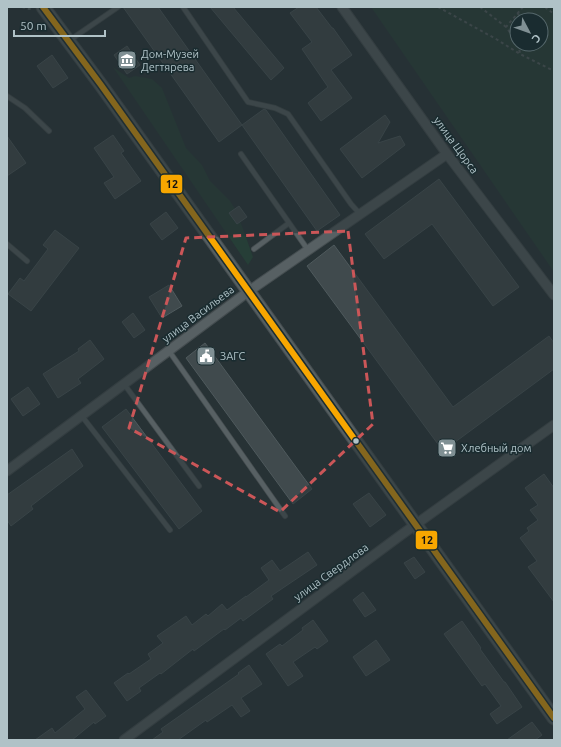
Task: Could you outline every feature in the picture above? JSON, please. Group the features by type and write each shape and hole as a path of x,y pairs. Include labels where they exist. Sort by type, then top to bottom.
{"main road":[{"path":"43,7 249,291 554,718"}],"street":[{"name":"улица Щорса","path":"342,7 448,154 554,295"},
{"name":"улица Васильева","path":"7,471 249,291 448,154"},
{"name":"улица Свердлова","path":"124,740 416,524 554,425"}],"lane":[{"path":"69,41 118,7"},
{"path":"183,7 248,102 275,108 288,114 350,204 360,214"},
{"path":"7,96 25,108 49,131"},
{"path":"242,154 308,250"},
{"path":"254,249 289,223"},
{"path":"7,244 27,261"},
{"path":"169,351 285,516"},
{"path":"124,384 199,486"},
{"path":"81,415 170,530"}],"path":[{"path":"22,7 30,9 33,7"},
{"path":"438,7 520,54 554,71"},
{"path":"480,7 506,26 509,31"},
{"path":"545,7 554,14"},
{"path":"506,26 509,23"}],"highlighted area":[{"path":"348,231 373,424 280,512 129,428 186,238"}],"green space":[{"path":"371,7 554,7 554,272"},
{"path":"113,67 129,78 135,76 152,79 162,88 186,148 202,165 210,181 230,201 237,212 253,257 248,265"}],"building":[{"path":"123,7 158,7 242,125 219,142"},
{"path":"210,7 233,7 284,68 271,80"},
{"path":"299,7 316,7 352,55 331,70 352,98 321,121 308,103 328,87 302,49 312,42 290,13"},
{"name":"Дом-Музей Дегтярева","path":"127,46 140,65 127,74 114,55"},
{"path":"52,55 68,78 53,88 37,66"},
{"path":"264,109 340,215 317,231 242,125"},
{"path":"385,115 390,122 378,143 400,136 405,145 362,178 340,149"},
{"path":"113,135 124,151 121,153 141,181 115,199 104,183 114,177 94,148"},
{"path":"7,136 26,163 7,176"},
{"path":"439,179 519,287 493,306 432,224 384,259 365,234"},
{"path":"239,206 247,217 237,224 229,213"},
{"path":"166,212 178,228 162,240 150,224"},
{"path":"55,230 79,248 31,311 8,294 20,278 24,281 48,249 43,245"},
{"path":"334,245 453,407 549,336 554,343 554,369 443,451 307,266"},
{"path":"169,285 182,306 162,318 149,297"},
{"path":"133,313 145,330 134,338 122,322"},
{"path":"90,340 104,359 78,379 81,383 58,398 43,374 79,351 78,349"},
{"path":"205,343 312,489 293,504 186,358"},
{"path":"28,387 40,404 23,416 11,399"},
{"path":"126,409 202,511 179,529 102,427"},
{"path":"72,449 83,466 31,506 33,509 11,526 7,520 7,495"},
{"path":"544,474 554,488 554,602 528,567 537,561 520,538 529,531 527,528 538,520 530,510 538,505 525,488"},
{"path":"369,493 386,515 370,527 353,504"},
{"path":"308,552 317,565 271,596 273,599 243,621 241,618 194,651 193,649 161,674 160,673 139,688 141,691 127,701 114,683 151,659 148,654 163,643 157,636 186,616 192,625 206,614 208,616 222,604 227,610 269,580 261,568 272,560 280,571"},
{"path":"414,557 425,572 415,579 404,563"},
{"path":"363,592 376,610 365,617 353,600"},
{"path":"313,620 328,641 317,649 315,647 293,662 303,676 288,686 266,654 280,644 282,646 303,630 302,628"},
{"path":"462,621 481,648 480,649 522,707 497,724 490,714 501,706 485,684 482,686 444,634"},
{"path":"376,640 390,660 366,676 353,657"},
{"path":"249,665 262,684 241,698 250,711 241,717 232,705 207,722 206,720 178,740 152,740 163,732 161,729 239,674 238,673"},
{"path":"86,690 106,716 95,724 94,722 72,740 35,740 52,728 55,733 85,709 76,697"},
{"path":"532,722 542,735 535,740 507,740"}],"transit line":[{"name":"12","path":"43,7 101,85 554,718"}],"place":[{"name":"Дом-Музей Дегтярева","path":"127,60"},
{"name":"ЗАГС","path":"206,356"},
{"name":"Хлебный дом","path":"447,448"}]}
